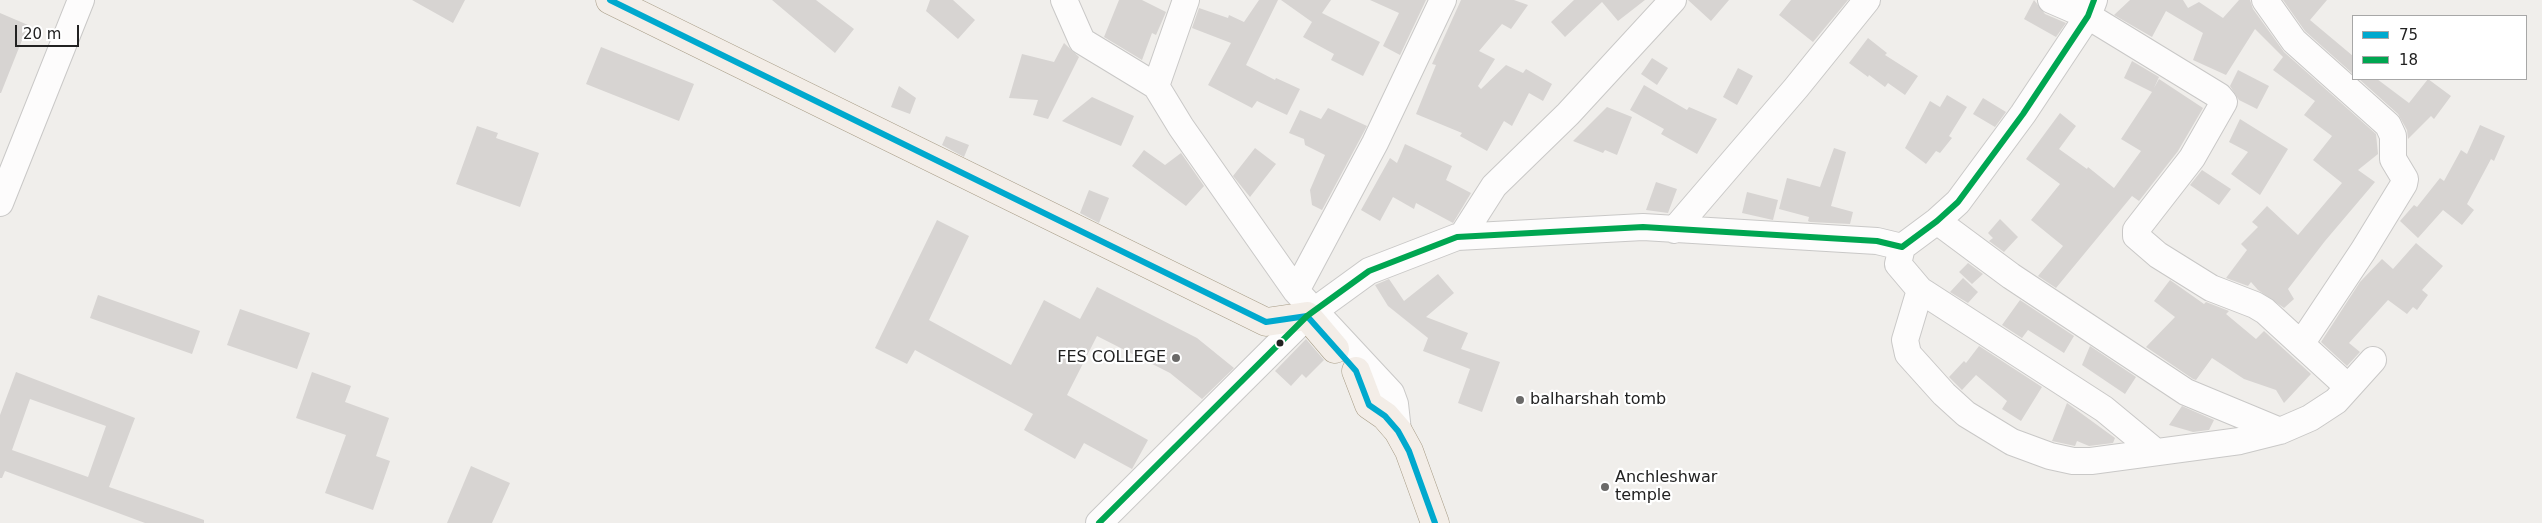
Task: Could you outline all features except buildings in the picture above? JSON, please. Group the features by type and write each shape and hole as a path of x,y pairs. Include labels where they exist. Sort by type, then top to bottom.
{"main road":[{"path":"610,0 1266,322 1310,314 1335,349"},
{"path":"1356,371 1369,405 1385,416 1398,431 1409,451 1435,523"}],"street":[{"path":"0,203 82,0"},
{"path":"1064,0 1082,40 1156,86 1182,127 1296,290 1310,314 1391,393 1395,404 1398,431"},
{"path":"1156,86 1186,0"},
{"path":"1296,290 1375,143 1443,0"},
{"path":"1462,236 1494,186 1568,114 1673,0"},
{"path":"1674,230 1796,88 1867,0"},
{"path":"2051,0 2091,8 2220,96 2224,102 2192,158 2136,230 2136,236 2158,255 2211,288 2255,305 2348,387"},
{"path":"2114,0 2091,8 2023,114 1958,202 1938,221 1902,247 1898,264 1920,290 2097,405 2156,452"},
{"path":"2265,0 2294,41 2388,125 2393,136 2393,159 2405,179 2404,184 2363,250 2301,344"},
{"path":"1938,221 2011,276 2186,392 2280,431"},
{"path":"1099,523 1310,314 1369,271 1462,236 1643,227 1877,241 1902,247"},
{"path":"1920,290 1905,340 1908,354 1944,394 1966,414 2012,442 2050,456 2073,461 2091,461 2240,441 2280,431 2326,409 2372,360"}],"transit line":[{"name":"75","path":"610,0 1266,322 1307,316 1356,371 1369,405 1385,416 1398,431 1409,451 1435,523"},
{"name":"18","path":"1099,523 1307,316 1369,271 1457,237 1643,227 1877,241 1902,247 1937,221 1958,202 2023,114 2088,16 2094,0"}],"place":[{"name":"FES COLLEGE","path":"1176,358"},
{"name":"balharshah tomb","path":"1520,400"},
{"name":"Anchleshwar temple","path":"1605,487"}]}
